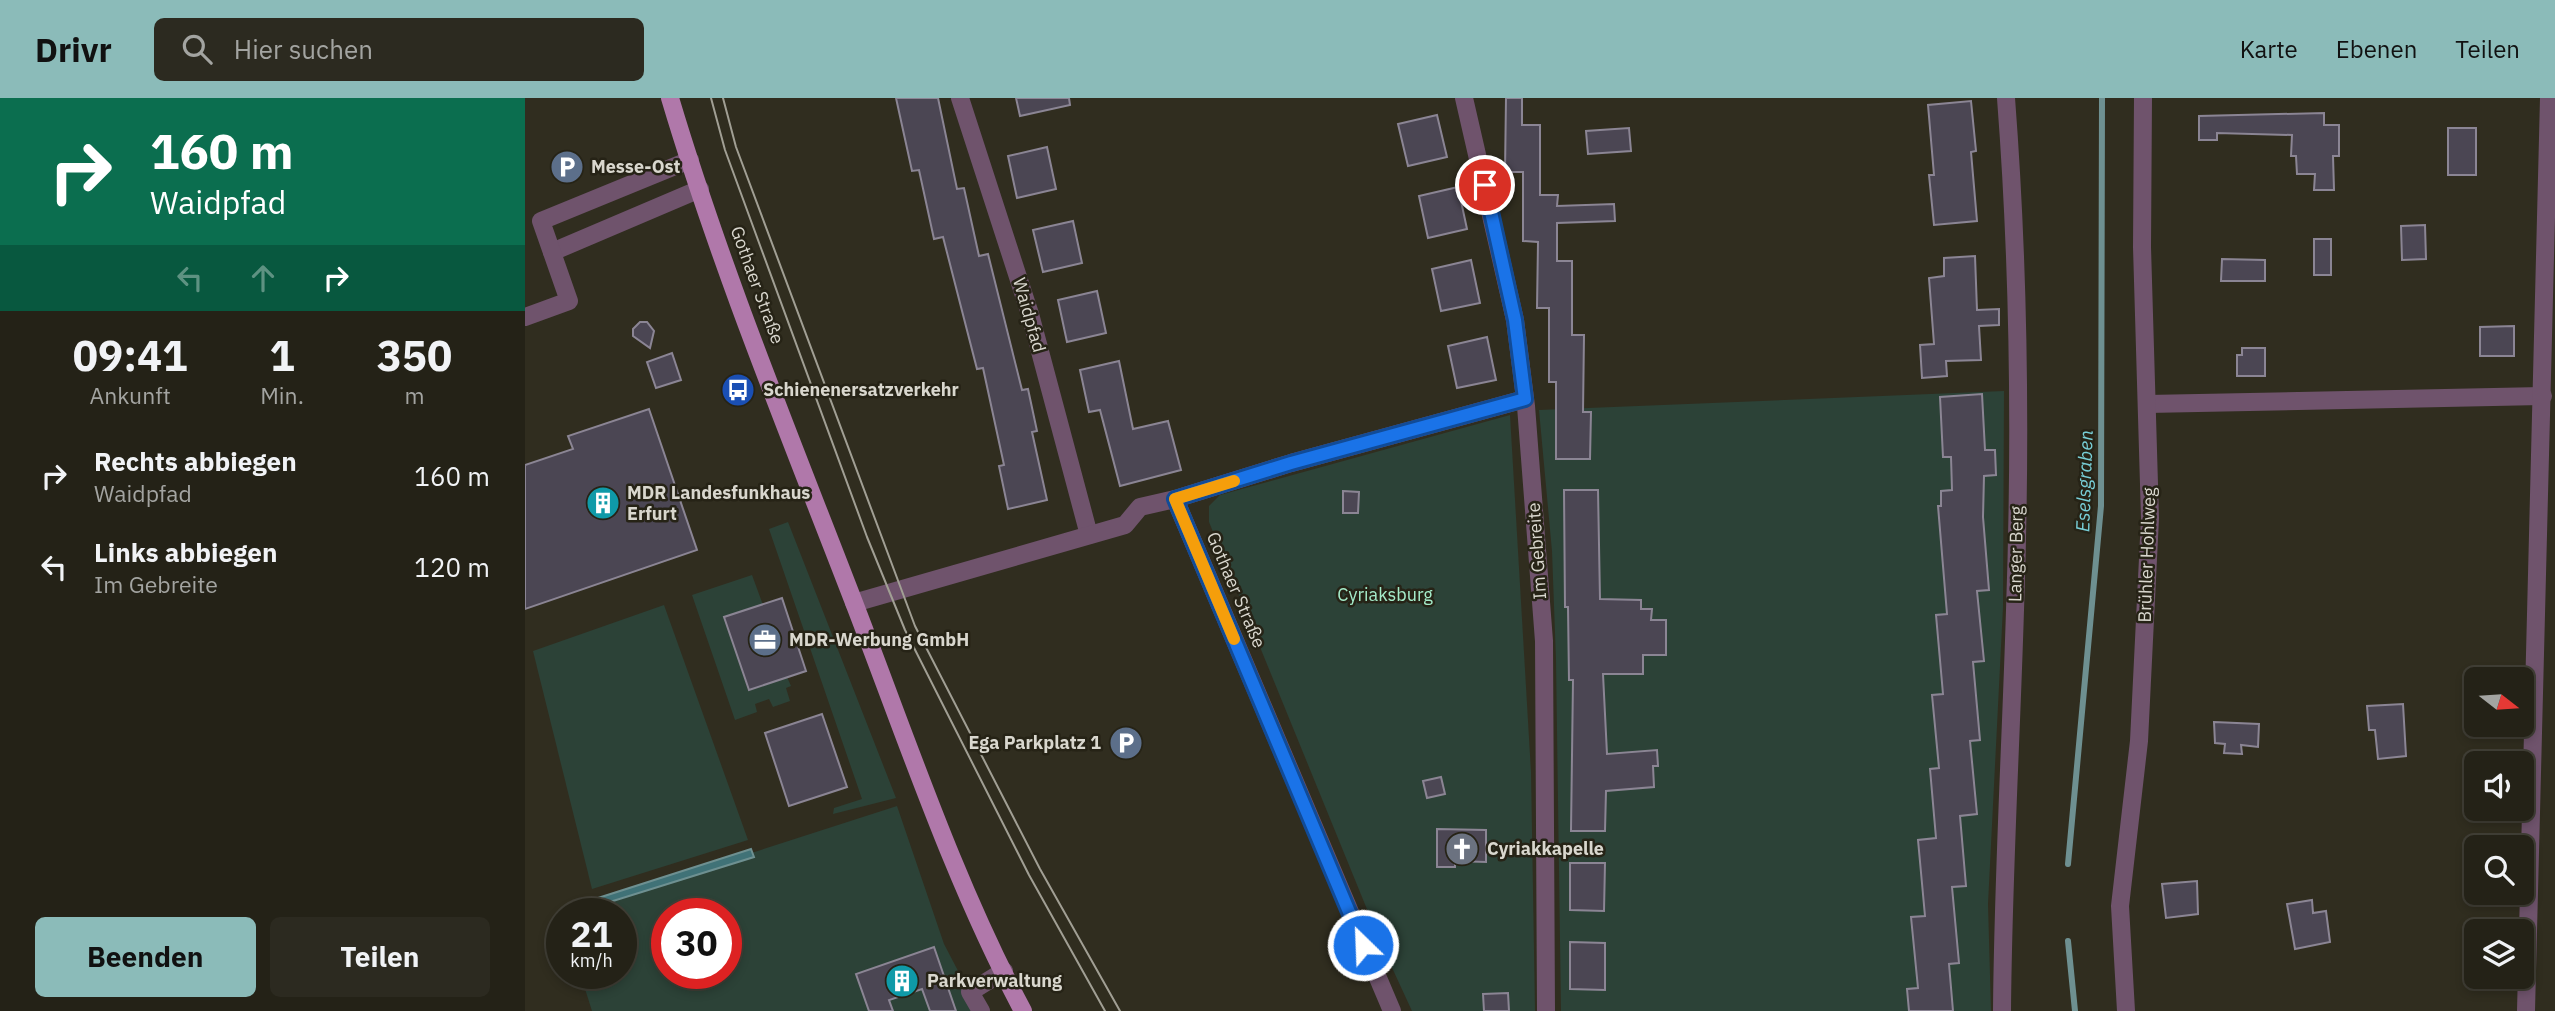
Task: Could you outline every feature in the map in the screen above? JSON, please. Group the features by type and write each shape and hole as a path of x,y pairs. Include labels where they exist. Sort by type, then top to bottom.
{"main road":[{"name":"Gothaer Straße","path":"670,98 700,189 854,603 949,845 1019,1010"}],"street":[{"name":"Waidpfad","path":"960,98 1030,314 1089,535"},
{"name":"Im Gebreite","path":"1464,98 1515,320 1525,399 1543,642 1546,1011"},
{"name":"Langer Berg","path":"2002,1011 2003,905 2015,608 2018,385 2006,98"},
{"name":"Brühler Hohlweg","path":"2126,1011 2120,906 2139,741 2150,518 2142,247 2144,98"},
{"path":"2526,1011 2549,98"},
{"path":"525,317 569,301 541,221 690,160"},
{"path":"552,252 700,189"},
{"path":"2147,404 2543,396"},
{"path":"854,603 1125,525 1140,507 1525,399"},
{"name":"Gothaer Straße","path":"1175,499 1392,1011"},
{"path":"981,1011 970,992 1004,971"}],"green space":[{"path":"2004,391 2003,607 1988,904 1991,1011 1561,1011 1556,660 1552,551 1539,410"},
{"name":"Cyriaksburg","path":"1510,415 1531,772 1535,1011 1412,1011 1382,946 1209,522 1209,506 1220,495"},
{"path":"788,522 896,798 833,814 834,808 862,799 769,529"},
{"path":"752,575 763,605 725,618 748,690 787,677 791,686 786,688 790,701 773,707 769,699 755,704 757,712 735,720 692,595"},
{"path":"664,605 748,840 592,889 533,651"},
{"path":"897,806 944,944 979,1011 592,1011 585,989 637,989 637,898 612,898"}],"water":[{"path":"751,849 754,857 623,898 598,898"}],"building":[{"path":"896,98 938,98 957,189 964,188 979,256 988,254 1022,390 1028,389 1037,431 1032,432 1047,500 1008,509 999,466 1004,465 983,368 977,369 943,237 934,239 919,170 912,171"},
{"path":"1016,98 1069,98 1070,105 1020,116"},
{"path":"1506,98 1522,98 1522,125 1540,125 1540,195 1558,195 1557,206 1614,204 1615,221 1557,223 1557,261 1572,261 1572,335 1584,335 1583,412 1591,412 1590,459 1556,459 1556,382 1549,382 1549,308 1537,308 1538,242 1523,241 1523,172 1505,172"},
{"path":"1971,101 1976,151 1971,152 1977,221 1934,225 1929,175 1934,175 1928,105"},
{"path":"2324,113 2324,125 2339,125 2339,156 2333,156 2334,190 2314,190 2315,174 2297,174 2296,156 2291,156 2292,135 2217,133 2217,140 2199,140 2199,116"},
{"path":"1437,115 1447,157 1408,166 1398,124"},
{"path":"1629,128 1631,151 1588,154 1586,131"},
{"path":"2448,128 2476,128 2476,175 2448,175"},
{"path":"1047,147 1056,189 1017,198 1008,156"},
{"path":"1458,187 1467,229 1428,238 1419,196"},
{"path":"1073,221 1082,263 1043,272 1033,230"},
{"path":"2425,225 2426,259 2402,260 2401,226"},
{"path":"2314,239 2331,239 2331,275 2314,275"},
{"path":"1975,256 1977,310 1999,309 1999,325 1979,326 1981,360 1946,361 1947,376 1922,378 1920,345 1934,344 1929,278 1944,276 1944,258"},
{"path":"2222,259 2265,260 2265,281 2221,281"},
{"path":"1471,260 1480,303 1441,311 1432,269"},
{"path":"1097,291 1106,333 1067,342 1058,300"},
{"path":"640,322 647,322 654,331 650,348 633,336 633,329"},
{"path":"2514,326 2514,356 2480,356 2480,327"},
{"path":"1487,337 1496,380 1457,388 1448,346"},
{"path":"2242,348 2265,348 2265,376 2237,376 2237,355 2242,355"},
{"path":"672,353 681,380 656,388 647,362"},
{"path":"1119,361 1133,429 1168,421 1181,470 1120,486 1100,410 1089,412 1080,370"},
{"path":"1982,394 1985,450 1995,450 1996,475 1984,476 1983,517 1989,590 1977,591 1984,661 1973,662 1980,740 1970,741 1977,814 1960,816 1966,886 1952,887 1959,963 1949,964 1953,1011 1909,1011 1907,989 1918,988 1911,917 1925,916 1918,840 1936,838 1930,769 1939,768 1932,695 1943,694 1936,615 1947,614 1938,506 1941,506 1941,491 1952,490 1951,457 1943,457 1940,397"},
{"name":"MDR Landesfunkhaus Erfurt","path":"649,409 697,550 525,609 525,465 573,449 568,436"},
{"path":"1564,490 1598,490 1600,599 1641,600 1641,609 1652,609 1651,620 1666,620 1666,655 1643,655 1643,674 1603,674 1607,754 1657,750 1658,766 1653,766 1654,787 1606,791 1605,831 1571,831 1573,680 1569,680 1568,607 1565,607"},
{"path":"1343,491 1359,492 1358,513 1343,513"},
{"path":"782,598 806,671 749,690 724,617"},
{"path":"2403,704 2406,756 2378,759 2375,730 2369,730 2367,706"},
{"path":"822,714 847,787 789,806 765,733"},
{"path":"2214,722 2259,724 2258,747 2241,745 2242,754 2224,753 2225,744 2215,743"},
{"path":"1441,777 1445,794 1427,798 1423,781"},
{"name":"Cyriakkapelle","path":"1437,829 1486,830 1486,862 1455,861 1455,867 1437,867"},
{"path":"1570,863 1605,863 1604,911 1570,910"},
{"path":"2197,881 2198,914 2166,918 2162,884"},
{"path":"2312,900 2313,913 2326,911 2330,942 2295,949 2287,904"},
{"path":"1570,942 1605,943 1605,990 1570,989"},
{"name":"Parkverwaltung","path":"934,947 956,1011 930,1011 922,989 889,1000 893,1011 869,1011 856,974"},
{"path":"1508,993 1509,1011 1484,1011 1483,994"}],"waterway":[{"name":"Eselsgraben","path":"2068,864 2101,506 2102,98"},
{"name":"Eselsgraben","path":"2068,941 2075,1011"}],"tram line":[{"path":"711,98 725,150 867,537 905,630 1029,875 1105,1011"},
{"path":"723,98 736,147 915,626 1040,869 1120,1011"}],"slow traffic":[{"path":"1234,481 1175,499 1234,639"}],"place":[{"name":"Messe-Ost","path":"567,167"},
{"name":"Schienenersatzverkehr","path":"738,390"},
{"name":"MDR Landesfunkhaus Erfurt","path":"603,503"},
{"name":"MDR-Werbung GmbH","path":"765,640"},
{"name":"Ega Parkplatz 1","path":"1126,743"},
{"name":"Cyriakkapelle","path":"1462,849"},
{"name":"Parkverwaltung","path":"902,981"}],"route":[{"path":"1363,945 1175,499 1291,463 1525,399 1515,320 1485,185"}]}
